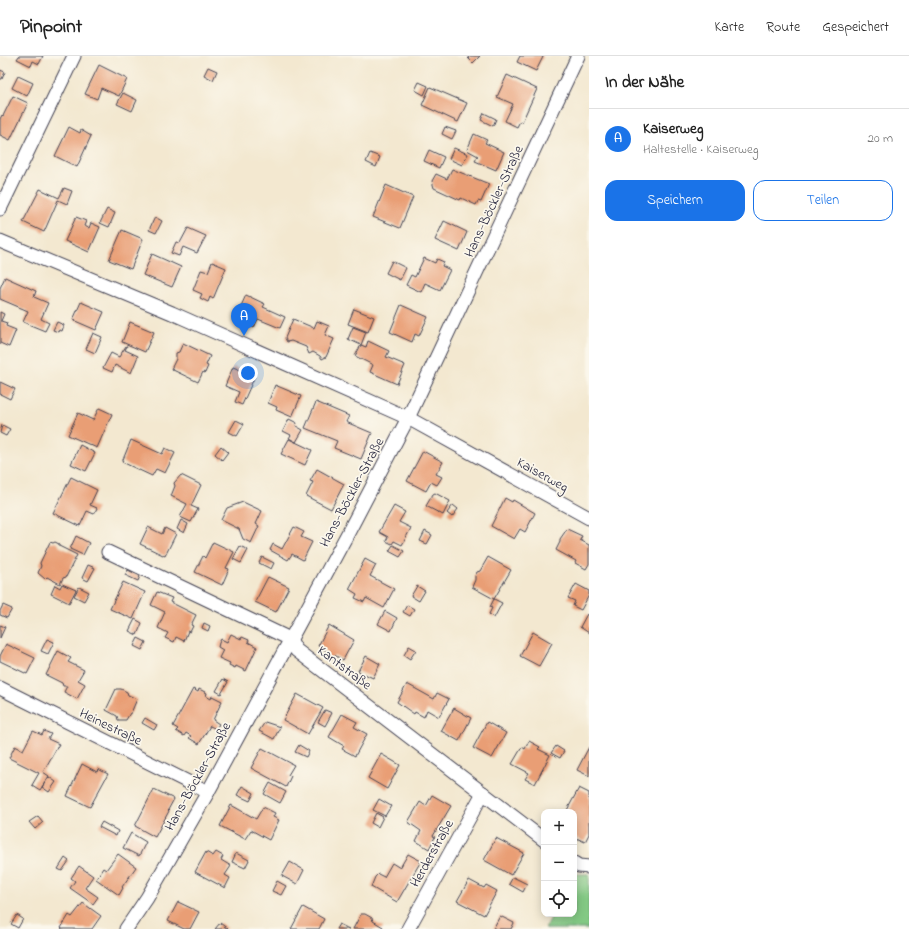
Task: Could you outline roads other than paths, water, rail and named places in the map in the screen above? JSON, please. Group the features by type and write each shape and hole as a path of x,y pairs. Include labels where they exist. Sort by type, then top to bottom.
{"street":[{"path":"0,209 74,56"},
{"name":"Hans-Böckler-Straße","path":"126,929 147,898 208,792 352,527 408,418 501,223 578,56"},
{"name":"Kaiserweg","path":"0,241 172,313 408,418 589,518"},
{"name":"Kantstraße","path":"108,552 290,639 296,650 541,838"},
{"name":"Heinestraße","path":"0,688 208,792"},
{"name":"Herderstraße","path":"408,929 483,793"}],"place":[{"name":"Kaiserweg","path":"244,336"}]}
